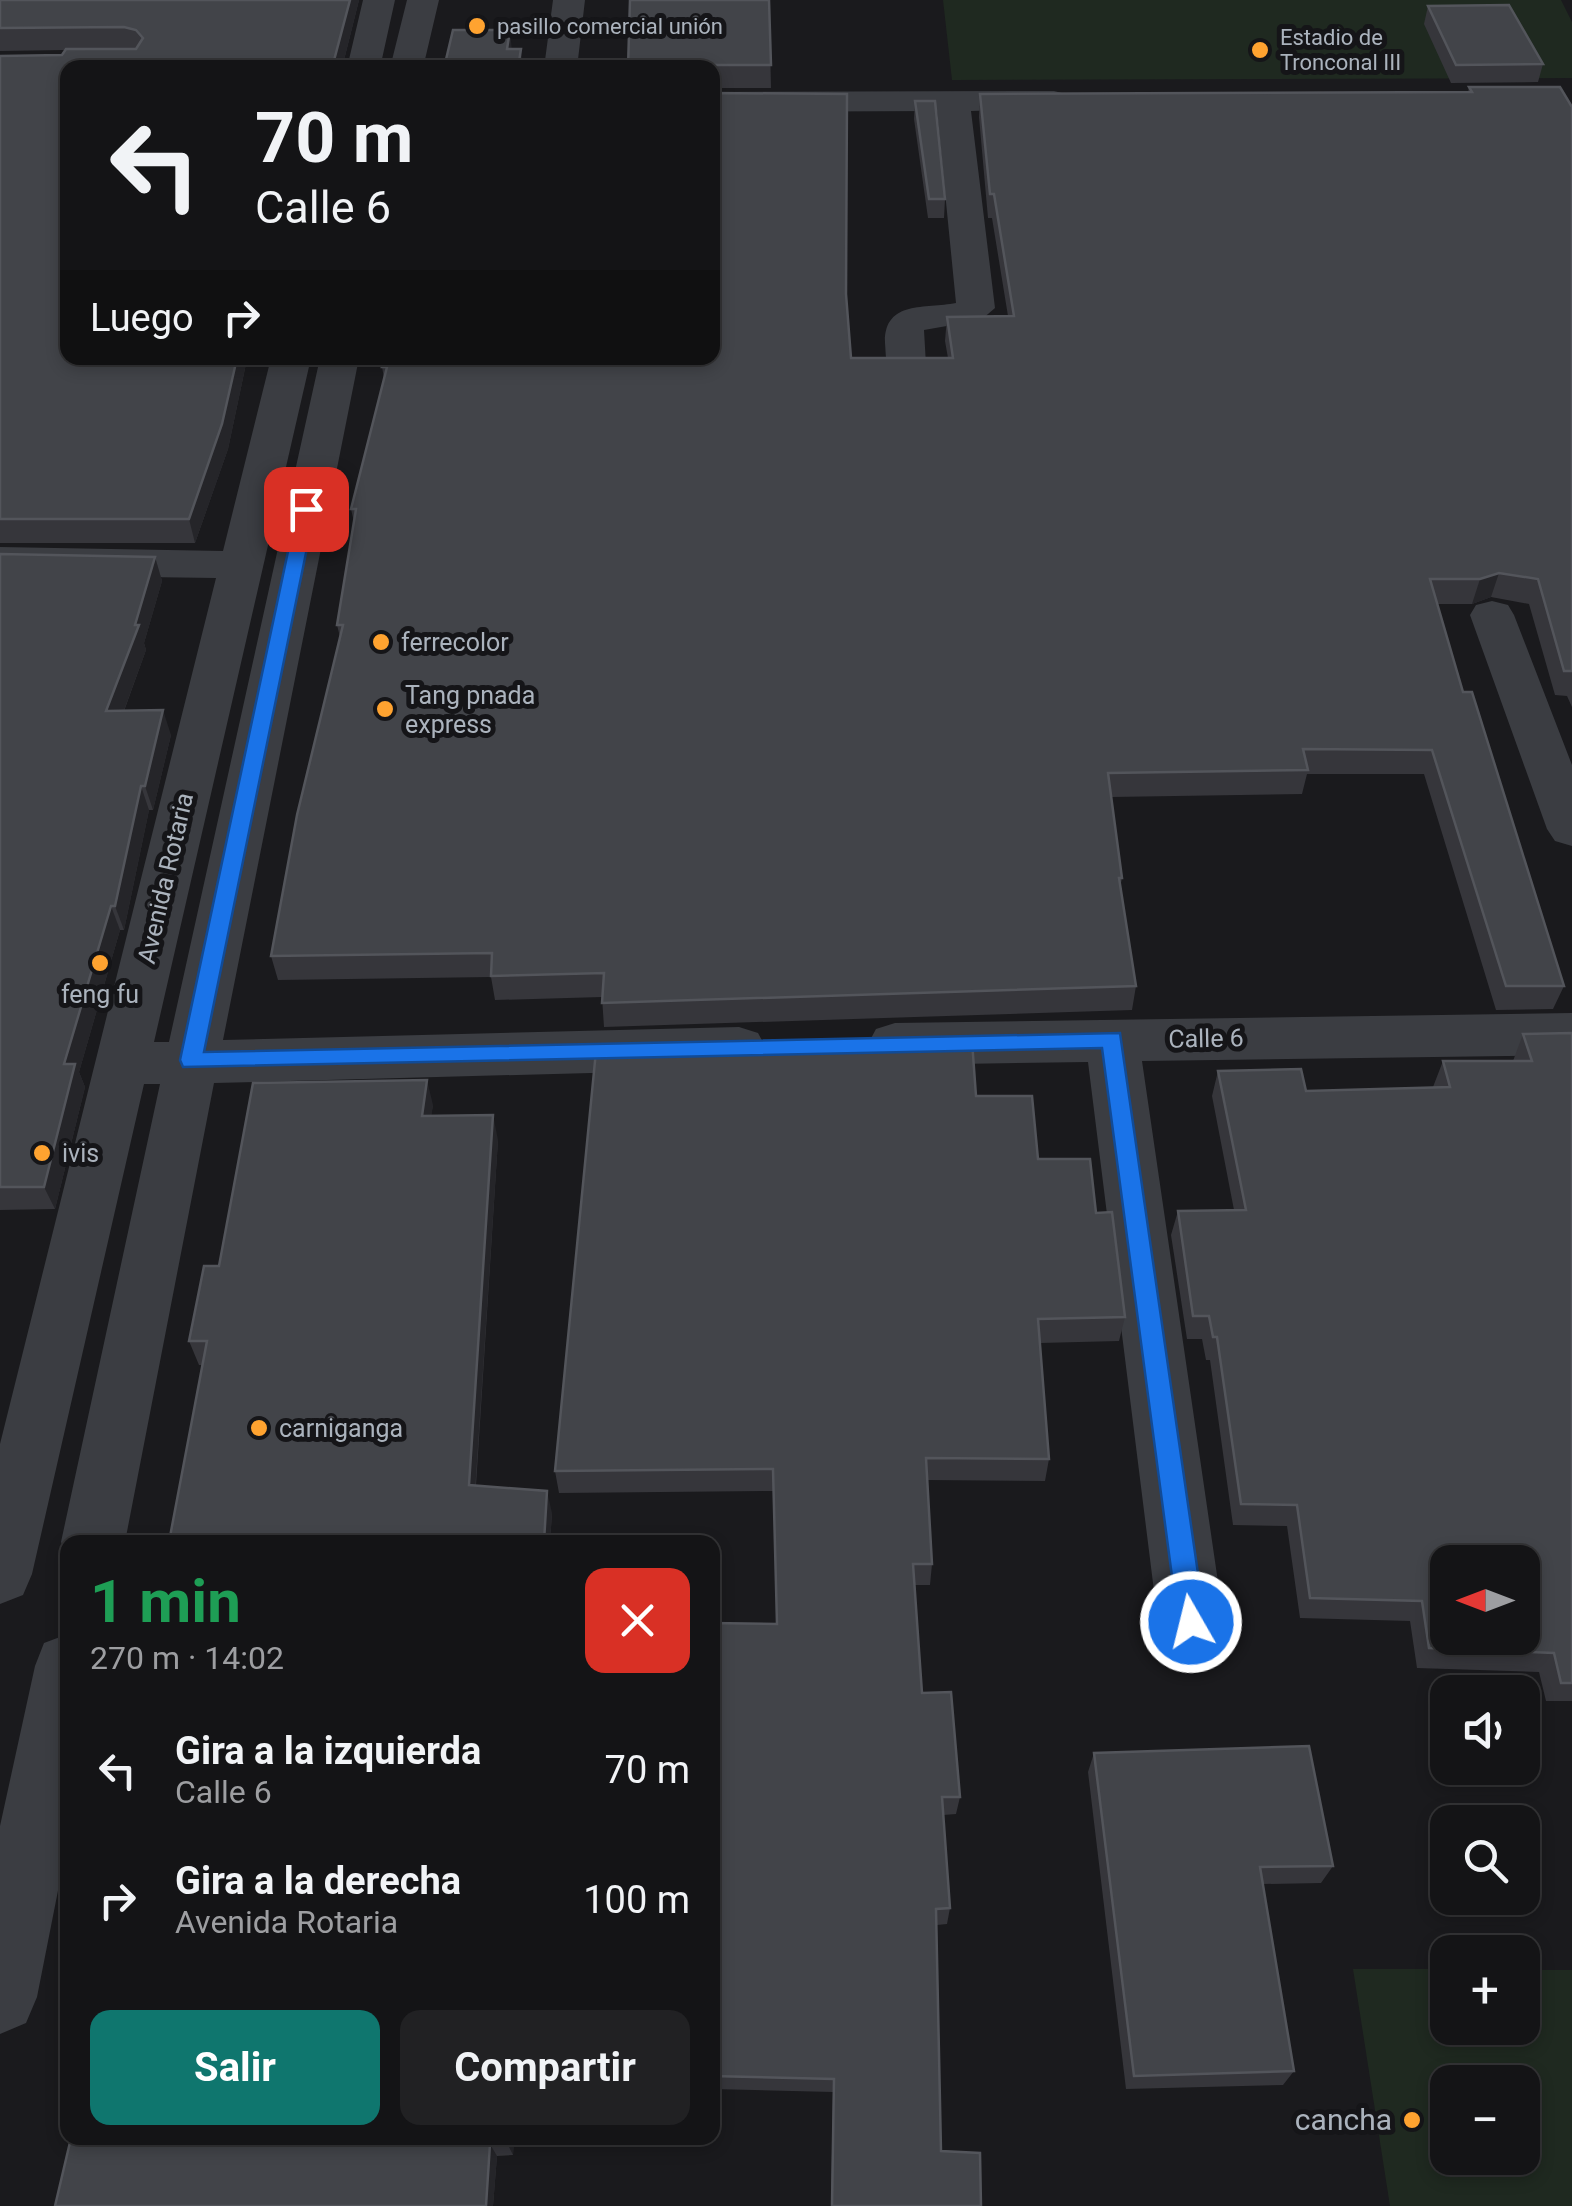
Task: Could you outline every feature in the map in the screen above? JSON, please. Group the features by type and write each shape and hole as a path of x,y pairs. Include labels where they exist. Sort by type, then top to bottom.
{"street":[{"path":"365,60 379,0"},
{"path":"408,60 423,0"},
{"path":"561,60 570,0"},
{"path":"720,102 1093,100"},
{"path":"906,365 904,326 914,317 962,317 976,308 953,102"},
{"name":"Avenida Rotaria","path":"0,1574 289,365"},
{"path":"94,1535 339,365"},
{"path":"0,561 239,564"},
{"path":"1492,614 1572,829"},
{"name":"Calle 6","path":"838,1045 1572,1034"},
{"path":"1112,1039 1191,1622"},
{"path":"121,1064 779,1047"},
{"path":"0,1997 60,1705"}],"green space":[{"name":"Estadio de Tronconal III","path":"943,0 1561,0 1572,22 1572,78 952,80"},
{"name":"cancha","path":"1353,1969 1430,1969 1430,2045 1540,2045 1540,1970 1572,1970 1572,2206 1390,2206"}],"building":[{"path":"0,0 350,0 334,60 60,60 60,365 235,365 222,424 189,519 0,519 0,56 62,55 66,49 136,49 143,38 136,30 124,27 0,28"},
{"path":"630,0 769,0 771,65 720,65 720,60 628,60"},
{"path":"1509,5 1543,64 1456,65 1428,6"},
{"path":"453,30 510,30 507,49 521,49 519,60 446,60"},
{"path":"1469,87 1560,87 1572,107 1572,671 1564,671 1538,579 1499,573 1480,579 1430,579 1463,692 1472,692 1564,986 1506,986 1432,750 1303,749 1308,770 1108,773 1136,986 602,1003 604,973 491,976 492,953 271,956 297,815 343,625 337,625 356,509 351,509 387,367 383,365 720,365 720,93 847,94 846,294 851,358 953,358 947,317 1014,316 994,194 990,194 980,94 1472,92"},
{"path":"915,101 935,101 945,199 929,199"},
{"path":"0,554 155,557 135,625 139,625 106,711 163,710 145,786 141,786 115,906 111,906 64,1064 75,1064 44,1187 0,1187"},
{"path":"1572,1033 1572,1683 1561,1683 1554,1653 1540,1652 1540,1545 1430,1545 1430,1648 1422,1601 1310,1598 1297,1505 1241,1504 1217,1337 1213,1337 1209,1316 1193,1316 1178,1211 1246,1210 1218,1071 1301,1069 1306,1091 1450,1087 1443,1061 1532,1061 1523,1034"},
{"path":"972,1041 976,1096 1032,1096 1038,1159 1090,1159 1096,1213 1112,1212 1125,1317 1038,1319 1049,1459 926,1458 932,1564 913,1564 922,1693 951,1692 960,1797 942,1797 950,1908 936,1909 941,2151 980,2153 981,2206 832,2206 834,2079 720,2076 720,1623 777,1624 773,1469 555,1471 596,1051"},
{"path":"427,1080 422,1116 493,1115 469,1485 547,1491 544,1535 170,1535 207,1341 189,1341 204,1266 219,1266 253,1083"},
{"path":"1309,1746 1333,1866 1260,1867 1294,2071 1134,2076 1094,1753"},
{"path":"69,2145 490,2145 486,2206 55,2206"}],"place":[{"name":"pasillo comercial unión","path":"477,26"},
{"name":"Estadio de Tronconal III","path":"1260,50"},
{"name":"ferrecolor","path":"381,642"},
{"name":"Tang pnada express","path":"385,709"},
{"name":"feng fu","path":"100,963"},
{"name":"ivis","path":"42,1153"},
{"name":"carniganga","path":"259,1428"},
{"name":"cancha","path":"1412,2120"}],"route":[{"path":"306,509 191,1060 1112,1039 1191,1622"}]}
